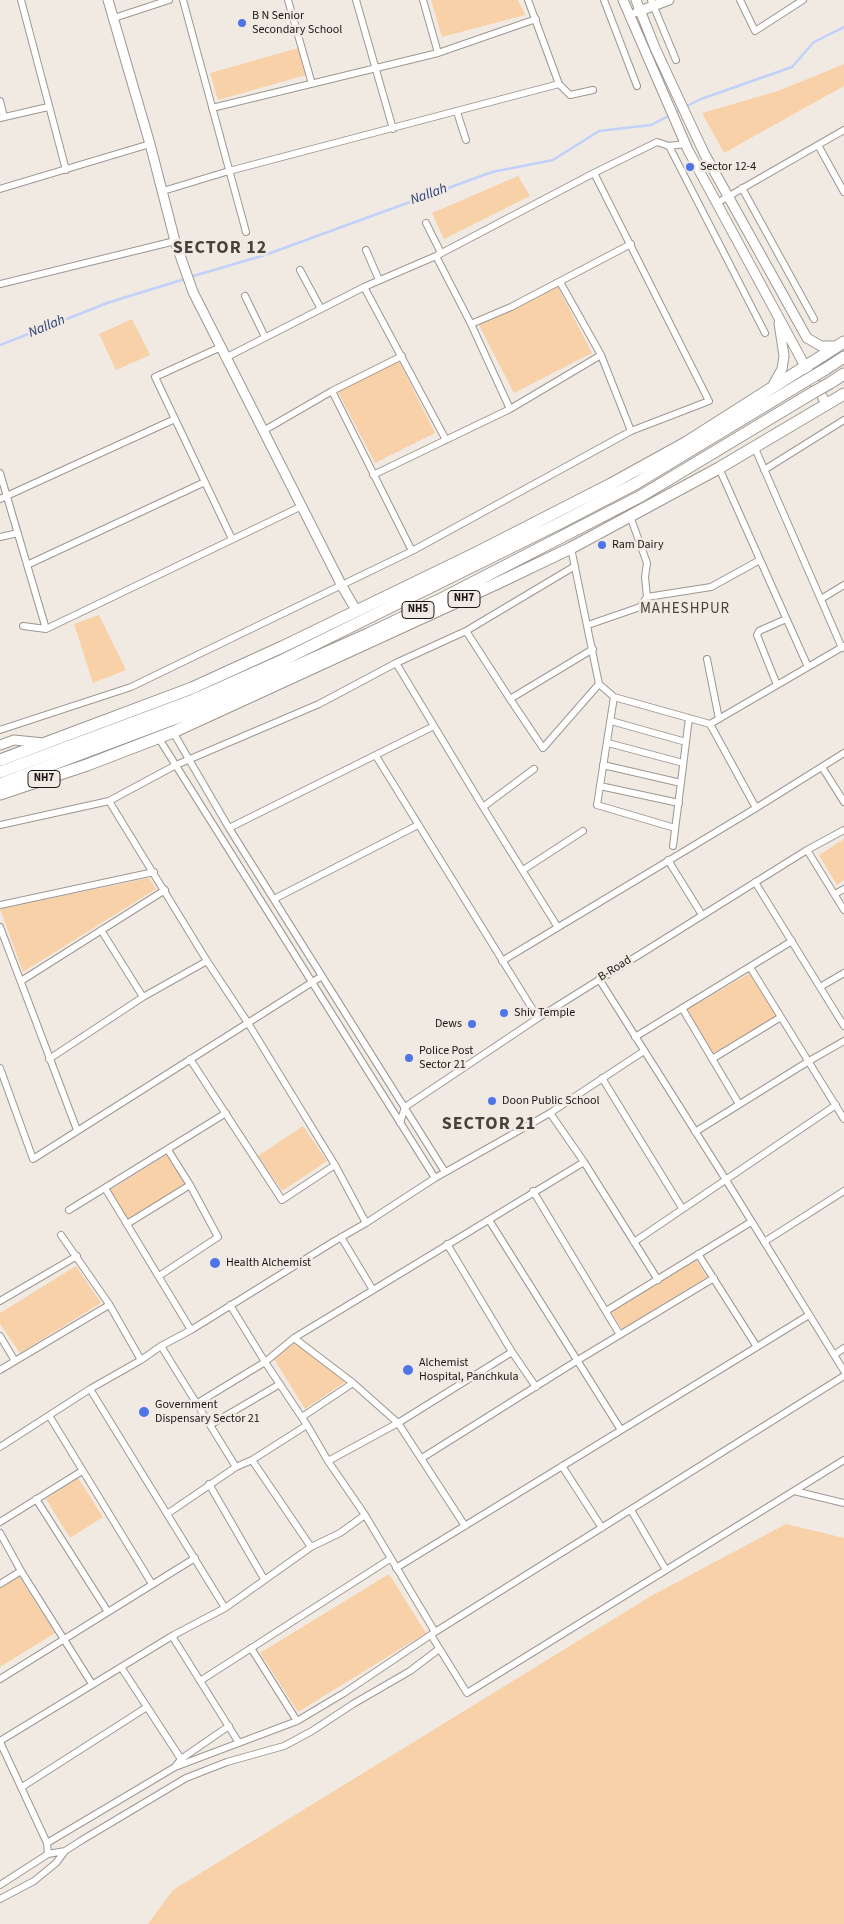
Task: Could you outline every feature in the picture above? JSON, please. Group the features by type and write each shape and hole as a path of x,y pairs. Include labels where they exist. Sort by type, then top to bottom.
{"highway":[{"path":"0,760 44,748 192,688 282,647 404,587 611,484 687,442 841,343"},
{"name":"NH5","path":"0,772 44,748 191,701 283,660 410,598 635,484 844,358"},
{"name":"NH5","path":"0,784 200,709 420,614 641,496 844,374"},
{"name":"NH7","path":"0,794 87,765 173,732 420,614 571,548 719,468 844,394"},
{"path":"404,587 410,598"}],"street":[{"path":"21,0 66,170"},
{"path":"108,0 163,190 175,241 193,292 227,357 262,432 356,610"},
{"path":"114,18 169,0"},
{"path":"183,0 246,232"},
{"path":"288,0 312,84"},
{"path":"356,0 393,129"},
{"path":"423,0 438,53"},
{"path":"528,0 559,84 570,95 593,90"},
{"path":"604,0 637,86"},
{"path":"623,0 685,144 827,404"},
{"path":"636,0 655,48 704,153 807,338 821,346 841,343"},
{"path":"629,16 652,2 669,0"},
{"path":"740,0 755,31 803,0"},
{"path":"652,2 676,60"},
{"path":"212,108 438,53 536,19"},
{"path":"163,190 559,84"},
{"path":"0,101 2,117 48,107"},
{"path":"457,112 466,140"},
{"path":"717,203 844,130"},
{"path":"227,357 364,287 439,254 657,142 669,146 685,144"},
{"path":"0,189 150,144"},
{"path":"818,145 844,192"},
{"path":"669,146 765,333"},
{"path":"0,730 131,688 342,586 631,431 710,401 594,173"},
{"path":"742,188 814,319"},
{"path":"426,223 510,409"},
{"path":"0,284 175,241"},
{"path":"471,324 511,307 631,244"},
{"path":"366,250 379,280"},
{"path":"300,270 321,309"},
{"path":"560,282 601,355 631,431"},
{"path":"364,287 446,440"},
{"path":"245,296 265,337"},
{"path":"772,387 782,369 784,356 776,311"},
{"path":"221,347 155,377 232,539"},
{"path":"373,475 510,409 601,355"},
{"path":"262,432 332,391 402,356"},
{"path":"332,391 412,550"},
{"path":"3,498 175,419"},
{"path":"764,470 844,420"},
{"path":"571,548 600,684 614,698 710,724 719,719 843,647 820,599 754,446"},
{"path":"719,468 808,667"},
{"path":"0,473 3,498 18,533 46,629"},
{"path":"27,565 206,482"},
{"path":"23,626 46,629 302,506"},
{"path":"588,625 640,607 647,597 645,577 647,563 630,516"},
{"path":"0,537 18,533"},
{"path":"647,597 711,587 760,560"},
{"path":"0,825 109,801 176,765 319,704 396,663 466,631 575,566"},
{"path":"820,599 844,585"},
{"path":"777,685 757,635 759,631 786,618"},
{"path":"466,631 543,748 600,684"},
{"path":"510,700 593,649"},
{"path":"707,658 719,719"},
{"path":"396,663 483,808 557,926"},
{"path":"614,698 597,805 675,828"},
{"path":"673,846 689,718"},
{"path":"611,721 686,742"},
{"path":"710,724 756,808"},
{"path":"217,831 376,756 434,726"},
{"path":"173,732 228,826 445,1172"},
{"path":"158,738 435,1178"},
{"path":"0,745 14,740 44,748"},
{"path":"608,743 683,763"},
{"path":"502,961 844,753"},
{"path":"376,756 538,1018"},
{"path":"603,765 681,783"},
{"path":"822,767 844,802"},
{"path":"483,808 534,769"},
{"path":"600,786 679,803"},
{"path":"109,801 207,961 248,1023 335,1166 366,1223"},
{"path":"274,899 418,824"},
{"name":"B-Road","path":"405,1107 598,979 807,850 844,830"},
{"path":"522,870 583,832"},
{"path":"807,850 844,910"},
{"path":"668,860 702,915"},
{"path":"0,905 154,872"},
{"path":"755,882 844,1026"},
{"path":"835,894 844,889"},
{"path":"21,981 165,890"},
{"path":"0,926 49,1059 78,1130"},
{"path":"101,930 142,998"},
{"path":"635,1037 792,942"},
{"path":"49,1059 142,998 207,961"},
{"path":"750,966 844,1119"},
{"path":"820,987 844,973"},
{"path":"0,1068 1,1076 33,1159 322,976"},
{"path":"598,979 726,1180 844,1371"},
{"path":"682,1008 739,1104"},
{"path":"712,1059 782,1017"},
{"path":"695,1132 808,1061 844,1041"},
{"path":"0,1447 50,1417 90,1389 366,1223 435,1178 550,1113 644,1051"},
{"path":"190,1059 282,1200 335,1166"},
{"path":"602,1078 682,1208"},
{"path":"634,1242 836,1105"},
{"path":"400,1122 405,1107"},
{"path":"69,1210 226,1113"},
{"path":"550,1113 584,1162 658,1280"},
{"path":"159,1276 218,1238 190,1185 168,1150"},
{"path":"196,1404 265,1362 294,1338 584,1162"},
{"path":"127,1224 190,1185"},
{"path":"105,1188 191,1330"},
{"path":"764,1242 844,1191"},
{"path":"532,1192 620,1335"},
{"path":"489,1220 622,1430"},
{"path":"606,1311 751,1222"},
{"path":"61,1235 109,1305 141,1360"},
{"path":"341,1237 373,1290"},
{"path":"447,1244 512,1352 536,1387"},
{"path":"698,1254 757,1347"},
{"path":"0,1301 77,1256"},
{"path":"422,1458 578,1360 714,1278"},
{"path":"0,1370 109,1305"},
{"path":"230,1305 328,1461 365,1515 433,1634 439,1649 467,1693 844,1460"},
{"path":"396,1568 809,1315"},
{"path":"0,1336 15,1361"},
{"path":"294,1338 353,1383 398,1422 465,1526"},
{"path":"161,1346 236,1467"},
{"path":"834,1355 844,1348"},
{"path":"328,1461 398,1422 512,1352"},
{"path":"47,1843 175,1767 297,1721 844,1376"},
{"path":"302,1417 353,1383"},
{"path":"210,1426 280,1384"},
{"path":"90,1389 225,1608"},
{"path":"50,1417 152,1584"},
{"path":"167,1514 209,1484 236,1467 252,1460 307,1425"},
{"path":"252,1460 311,1547"},
{"path":"562,1466 602,1528"},
{"path":"0,1522 82,1471"},
{"path":"209,1484 264,1579"},
{"path":"794,1492 844,1503"},
{"path":"36,1499 108,1612"},
{"path":"631,1510 666,1570"},
{"path":"48,1854 47,1843 0,1741 172,1636 225,1608 311,1547 340,1533 365,1515"},
{"path":"0,1533 21,1571 92,1684"},
{"path":"0,1679 63,1638 195,1558"},
{"path":"200,1681 390,1559"},
{"path":"0,1584 21,1571"},
{"path":"172,1636 239,1743"},
{"path":"251,1648 297,1721"},
{"path":"0,1885 48,1854 65,1851 186,1778 227,1762 284,1746 298,1739 410,1671 439,1649"},
{"path":"121,1667 181,1759"},
{"path":"22,1787 147,1707"},
{"path":"175,1767 181,1759 229,1726"},
{"path":"0,1899 34,1881 56,1863 65,1851"},
{"path":"26,1869 34,1881"}],"shaded area":[{"path":"431,0 518,0 525,15 442,37"},
{"path":"298,48 306,75 218,100 210,73"},
{"path":"844,64 844,86 724,153 702,113 778,91"},
{"path":"518,176 530,196 444,239 432,213"},
{"path":"557,285 592,353 514,393 479,325"},
{"path":"132,319 150,355 116,370 99,334"},
{"path":"399,361 435,433 375,463 338,392"},
{"path":"99,615 126,670 93,683 74,624"},
{"path":"844,839 844,880 837,885 819,855"},
{"path":"149,878 156,889 23,972 0,909"},
{"path":"750,973 776,1016 712,1054 686,1010"},
{"path":"303,1126 327,1161 282,1191 258,1156"},
{"path":"166,1155 185,1184 128,1220 110,1190"},
{"path":"696,1260 707,1277 622,1329 611,1312"},
{"path":"76,1266 101,1303 20,1353 0,1324 0,1313"},
{"path":"295,1343 345,1382 305,1409 273,1357"},
{"path":"78,1478 103,1517 70,1538 46,1499"},
{"path":"786,1524 844,1538 844,1924 148,1924 173,1890 651,1596"},
{"path":"389,1574 426,1633 298,1712 260,1653"},
{"path":"19,1576 55,1633 0,1667 0,1588"}],"waterway":[{"name":"Nallah","path":"685,107 701,99 792,67 814,42 844,27"},
{"name":"Nallah","path":"190,277 265,255 492,172 553,160 599,131 651,125 680,110"},
{"name":"Nallah","path":"0,345 110,302 185,279"}],"place":[{"name":"B N Senior Secondary School","path":"242,23"},
{"name":"Sector 12-4","path":"690,167"},
{"name":"Ram Dairy","path":"602,545"},
{"name":"Shiv Temple","path":"504,1013"},
{"name":"Dews","path":"472,1024"},
{"name":"Police Post Sector 21","path":"409,1058"},
{"name":"Doon Public School","path":"492,1101"},
{"name":"Health Alchemist","path":"215,1263"},
{"name":"Alchemist Hospital, Panchkula","path":"408,1370"},
{"name":"Government Dispensary Sector 21","path":"144,1412"}],"district":[{"name":"SECTOR 12","path":"220,249"},
{"name":"MAHESHPUR","path":"685,610"},
{"name":"SECTOR 21","path":"489,1125"}]}
